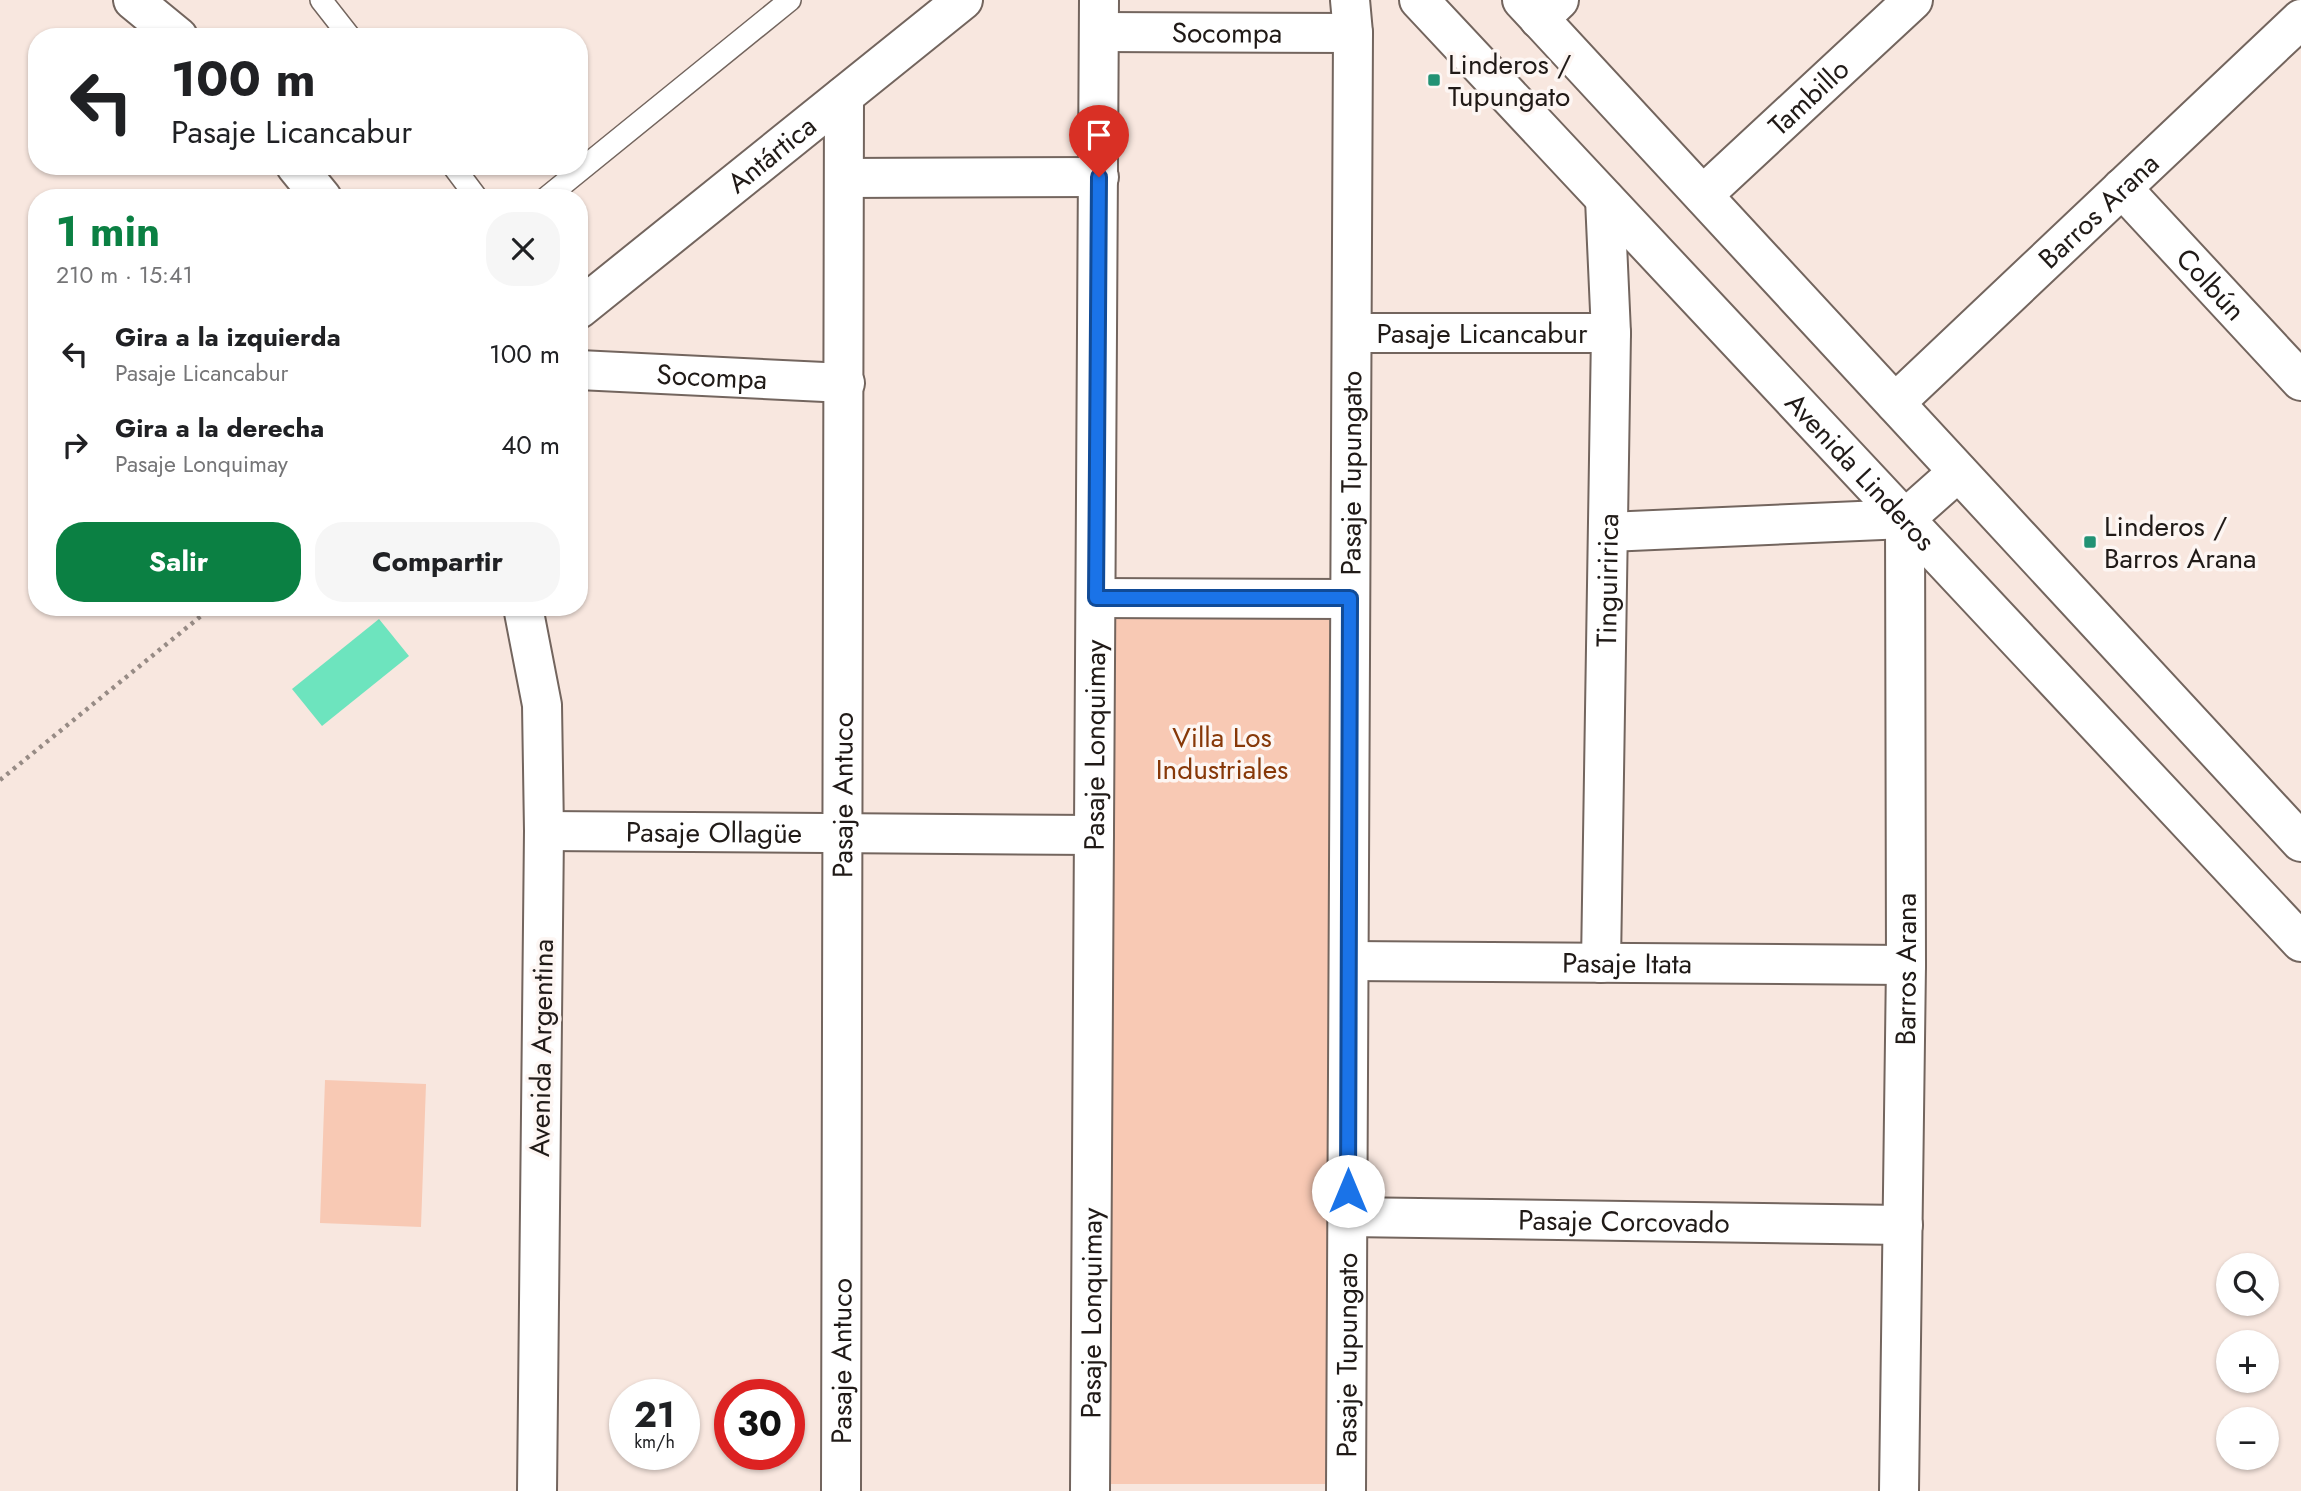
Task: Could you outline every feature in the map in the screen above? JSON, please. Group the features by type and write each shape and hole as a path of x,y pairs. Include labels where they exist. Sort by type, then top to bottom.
{"street":[{"path":"133,0 167,28"},
{"name":"Antártica","path":"588,302 963,0"},
{"name":"Avenida Linderos","path":"1419,0 2301,942"},
{"name":"Tambillo","path":"1703,195 1913,0"},
{"path":"1540,6 1703,195 2299,836"},
{"name":"Socompa","path":"1099,16 1352,17"},
{"name":"Pasaje Lonquimay","path":"1090,1491 1099,16"},
{"name":"Pasaje Tupungato","path":"1346,1491 1352,17"},
{"name":"Barros Arana","path":"1895,403 2301,19"},
{"name":"Pasaje Antuco","path":"841,1491 844,96"},
{"path":"303,175 315,189"},
{"path":"844,178 1099,177"},
{"name":"Colbún","path":"2122,188 2301,381"},
{"name":"Tinguiririca","path":"1601,963 1611,333 1605,199"},
{"name":"Pasaje Licancabur","path":"1352,333 1611,333"},
{"name":"Socompa","path":"588,370 845,383"},
{"path":"1608,532 1905,519 1958,472"},
{"name":"Barros Arana","path":"1899,1491 1906,965 1905,519"},
{"path":"1096,598 1350,598"},
{"name":"Avenida Argentina","path":"525,616 542,705 544,831 537,1491"},
{"name":"Pasaje Ollagüe","path":"544,831 1094,835"},
{"name":"Pasaje Itata","path":"1349,961 1906,965"},
{"name":"Pasaje Corcovado","path":"1348,1217 1903,1224"}],"lane":[{"path":"321,0 343,28"},
{"path":"588,164 790,0"},
{"path":"557,189 574,175"}],"path":[{"path":"0,780 201,616"}],"green space":[{"name":"Villa Los Industriales","path":"1111,608 1335,608 1329,1484 1106,1484"},
{"path":"325,1080 426,1084 421,1227 320,1223"}],"shaded area":[{"path":"379,619 409,656 322,726 292,689"}],"place":[{"name":"Linderos / Tupungato","path":"1434,80"},
{"name":"Linderos / Barros Arana","path":"2090,542"}],"route":[{"path":"1099,177 1096,598 1350,598 1348,1191"}]}
